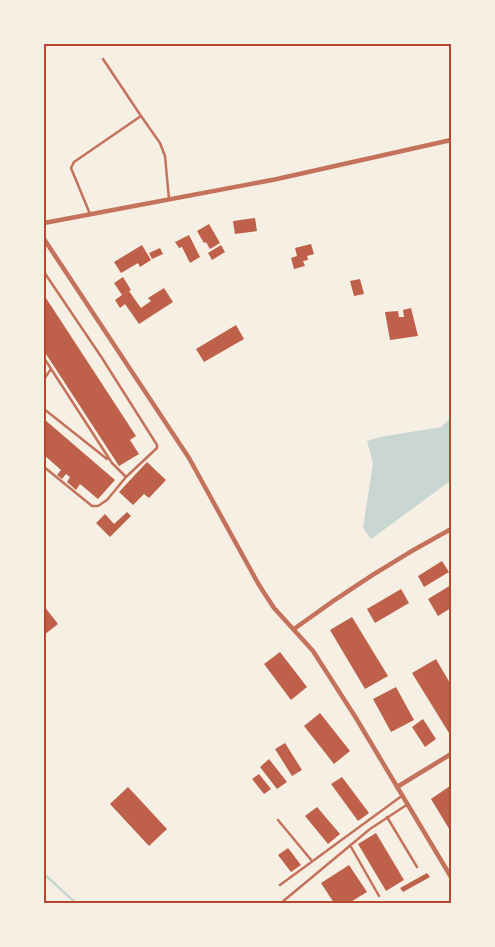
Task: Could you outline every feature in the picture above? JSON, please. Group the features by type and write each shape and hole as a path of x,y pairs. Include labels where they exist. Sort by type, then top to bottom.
{"street":[{"path":"44,223 277,179 451,140"},
{"path":"44,239 189,458 274,608 313,651 356,718 451,877"},
{"path":"294,629 317,611 403,555 451,529"},
{"path":"397,787 451,754"}],"lane":[{"path":"103,59 160,143 165,156 169,199"},
{"path":"90,214 70,168 74,162 140,116"},
{"path":"44,272 102,358 157,445 157,448 126,477 107,500 98,506 92,506 44,467"},
{"path":"44,358 112,463"},
{"path":"44,379 51,369"},
{"path":"44,409 112,463 126,477"},
{"path":"280,885 403,795"},
{"path":"281,903 350,845 387,817 408,804"},
{"path":"387,817 417,868"},
{"path":"278,820 312,862"},
{"path":"350,845 379,896"}],"shaded area":[{"path":"451,418 451,478 449,482 371,539 363,528 373,463 367,441 380,437 441,427"}],"building":[{"path":"255,218 257,231 235,234 233,221"},
{"path":"209,224 220,243 210,249 197,231"},
{"path":"189,235 200,257 190,263 182,247 179,248 175,242"},
{"path":"311,244 314,254 307,256 308,260 303,261 305,266 294,269 291,258 297,256 295,248"},
{"path":"142,245 151,260 140,267 138,263 121,273 114,262"},
{"path":"221,245 225,252 212,260 208,253"},
{"path":"160,248 163,254 152,259 149,253"},
{"path":"123,277 131,290 129,291 141,308 151,301 148,298 164,288 173,302 139,324 125,304 120,308 115,300 122,295 114,283"},
{"path":"360,279 364,294 354,296 350,281"},
{"path":"44,295 136,436 130,440 139,454 119,466 44,351"},
{"path":"411,308 418,336 390,340 385,312 398,311 399,317 404,317 403,310"},
{"path":"236,325 244,339 204,362 196,349"},
{"path":"44,419 115,480 98,499 80,484 76,490 67,482 70,477 66,474 62,479 57,475 61,470 44,455"},
{"path":"147,462 166,480 149,498 144,494 133,505 119,492"},
{"path":"127,512 131,516 110,537 96,523 105,514 114,524"},
{"path":"442,561 449,572 424,587 418,576"},
{"path":"451,585 451,608 438,616 428,599"},
{"path":"401,589 409,603 375,623 367,609"},
{"path":"44,606 58,624 44,635"},
{"path":"352,617 388,676 365,689 330,630"},
{"path":"280,652 307,687 291,700 264,664"},
{"path":"436,659 451,685 451,731 449,733 412,673"},
{"path":"396,687 414,720 391,732 373,699"},
{"path":"320,713 350,751 334,764 304,726"},
{"path":"423,719 436,739 425,747 412,727"},
{"path":"285,743 302,770 292,776 275,749"},
{"path":"269,759 287,782 277,789 260,767"},
{"path":"259,774 271,789 264,794 252,779"},
{"path":"342,777 369,813 358,821 331,784"},
{"path":"450,786 451,788 451,832 431,799"},
{"path":"128,787 167,829 149,846 110,804"},
{"path":"317,807 340,834 328,844 305,816"},
{"path":"376,833 404,880 386,891 358,844"},
{"path":"288,848 301,865 291,872 278,855"},
{"path":"349,865 367,892 349,903 334,903 321,883"},
{"path":"427,873 430,877 403,892 400,888"}],"waterway":[{"path":"44,874 76,903"}]}
